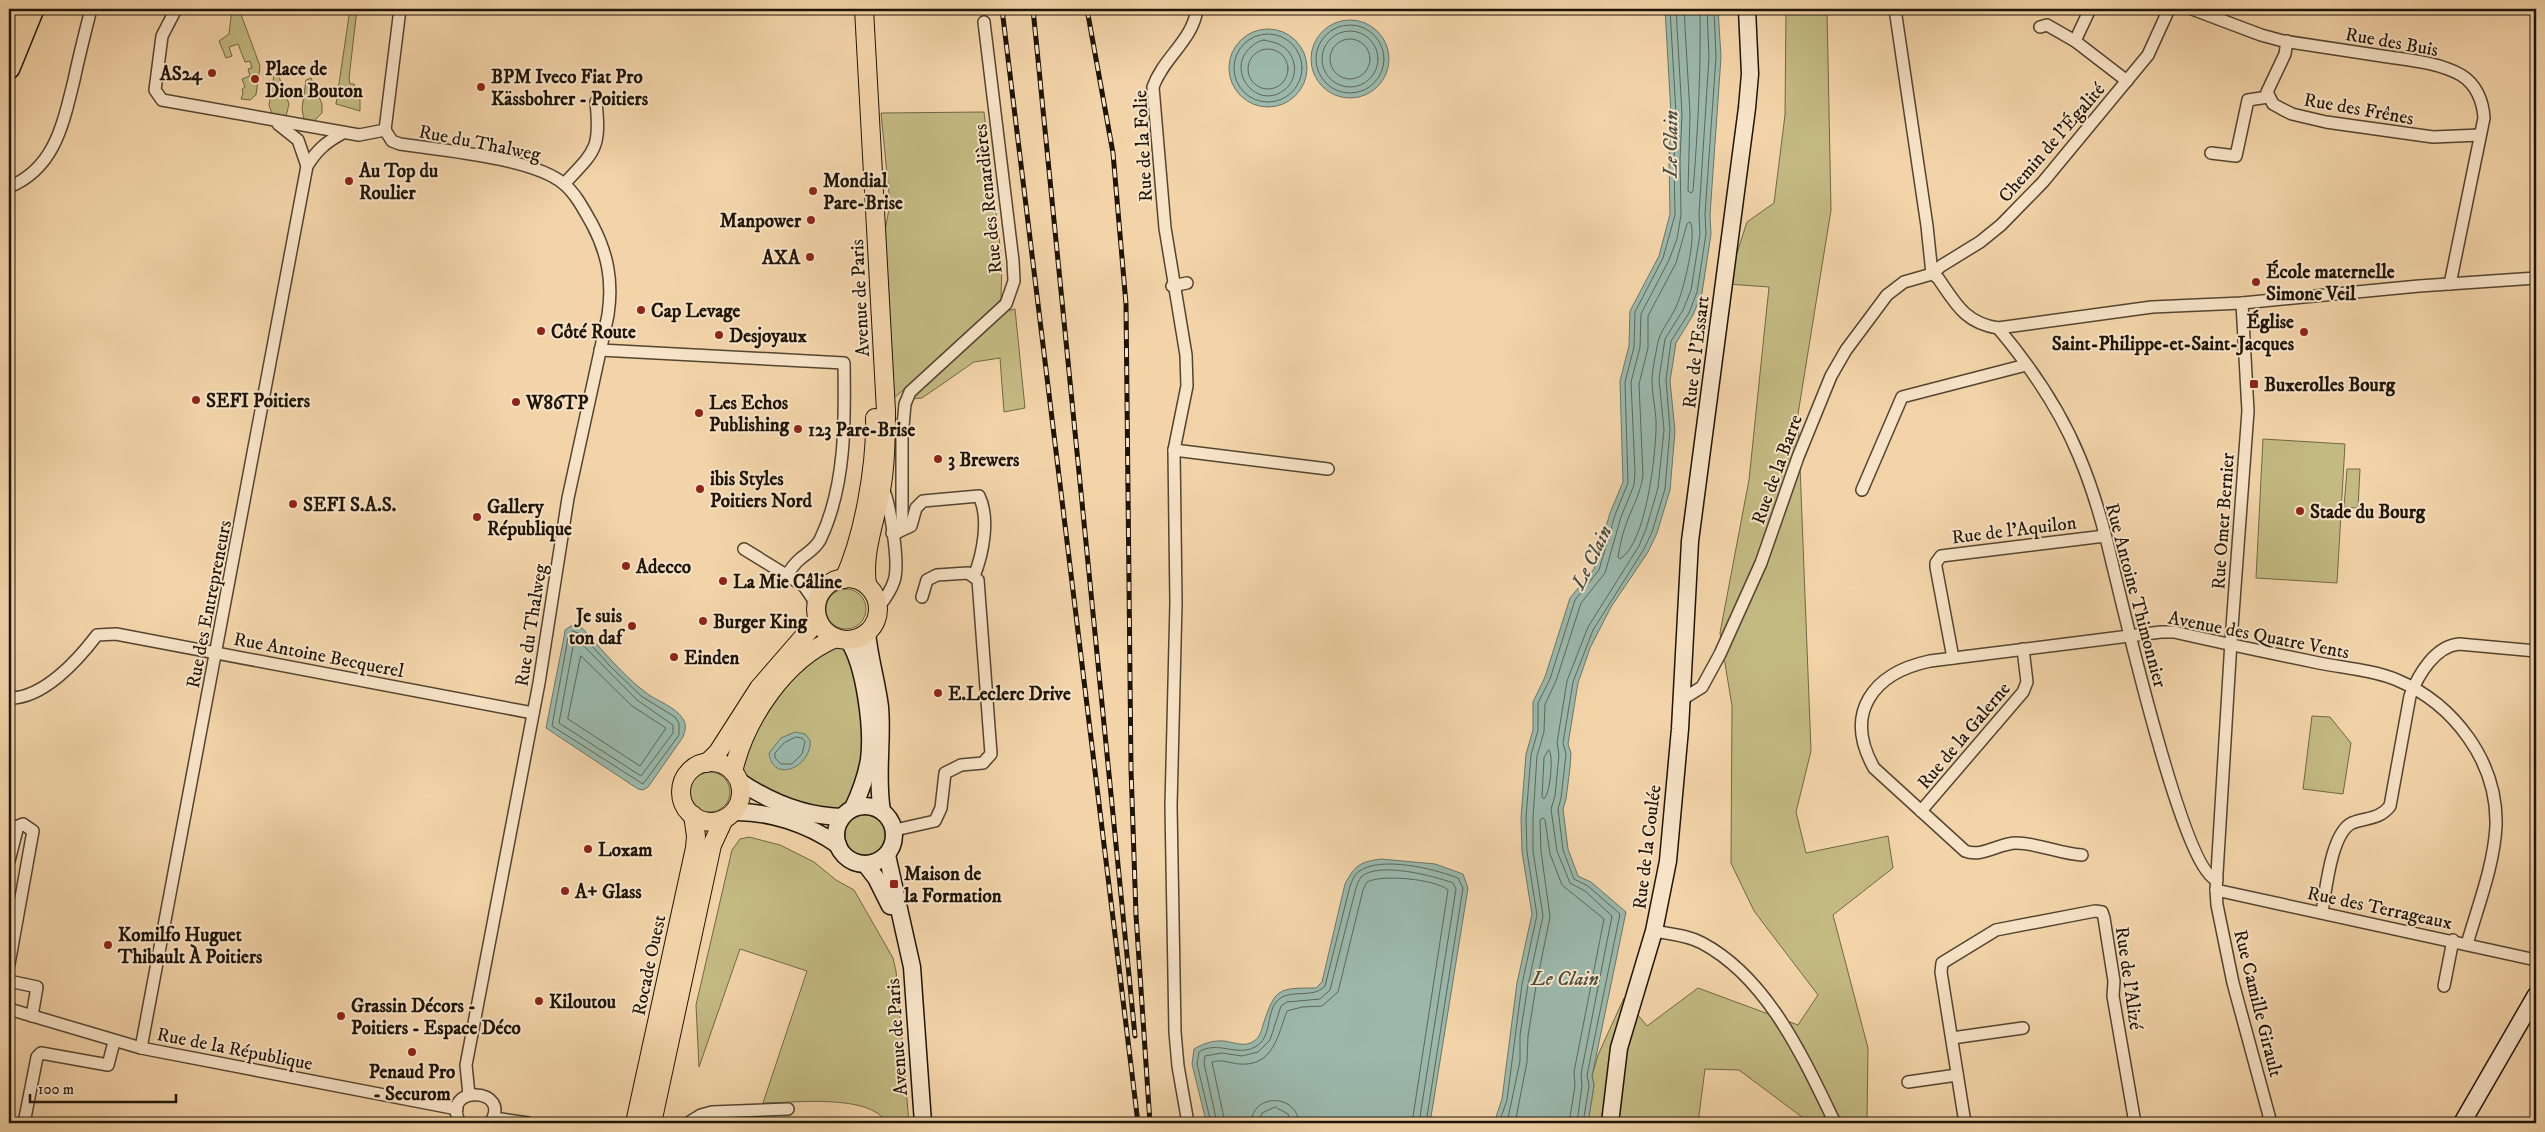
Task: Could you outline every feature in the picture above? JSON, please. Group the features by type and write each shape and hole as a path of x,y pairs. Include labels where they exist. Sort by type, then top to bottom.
{"highway":[{"path":"9,23 14,9"},
{"path":"9,68 33,9"}],"main road":[{"name":"Avenue de Paris","path":"844,579 854,555 867,495 875,430 851,9"},
{"name":"Avenue de Paris","path":"864,9 886,411 886,449 882,484 866,563 866,584"},
{"name":"Rue de l'Essart","path":"1682,700 1690,541 1748,108 1750,74 1747,9"},
{"path":"728,816 740,798 736,777 744,739 774,690 811,651 842,639 858,638 867,632 875,621 878,608 875,595 866,584 856,579 844,579 825,588 819,595 817,613 825,631 842,639 856,652 860,667 870,742 865,779 836,830 838,845 844,855 853,862 866,866 878,862 887,855 894,843 894,830 882,811 880,798 882,743 880,706 867,632"},
{"path":"817,613 759,688 718,752 707,762 691,770 682,784 683,802 693,816 708,822 752,812 794,822 838,845"},
{"name":"Rue de la Coulée","path":"1654,931 1668,861 1682,700"},
{"path":"707,762 717,763 760,796 778,804 814,814 847,812 868,805 882,811"},
{"name":"Rocade Ouest","path":"637,1117 695,848 696,836 693,816"},
{"name":"Rocade Ouest","path":"652,1123 712,845 728,816"},
{"name":"Avenue de Paris","path":"887,855 908,948 915,993 923,1123"},
{"name":"Avenue de Paris","path":"866,866 886,896 908,948"},
{"path":"1610,1123 1619,1048 1654,931"},
{"path":"2462,1123 2536,995"}],"street":[{"path":"9,187 28,177 41,166 54,148 65,117 91,9"},
{"path":"176,9 162,36 155,90 162,100 260,116 275,122 359,136 385,130 400,9"},
{"name":"Rue de la Folie","path":"1188,1123 1178,1066 1175,1023 1171,806 1176,603 1174,450 1187,386 1186,355 1169,263 1153,87 1158,72 1187,36 1197,9"},
{"path":"1895,9 1926,217 1932,274 1938,278 1965,315 1975,322 1998,328 2152,306 2242,303 2325,294 2536,278"},
{"path":"2075,41 2090,9"},
{"name":"Chemin de l'Égalité","path":"1932,274 1941,266 1980,242 2001,225 2043,182 2148,55 2169,9"},
{"name":"Rue des Buis","path":"2192,9 2261,35 2287,41 2418,61 2462,76 2472,86 2483,108 2480,135 2450,284"},
{"name":"Rue des Renardières","path":"895,532 902,519 903,415 908,398 926,377 1006,304 1014,281 984,22"},
{"path":"2040,27 2047,25 2075,41 2127,81"},
{"path":"2211,153 2236,156 2248,100 2268,97 2269,84 2280,67 2287,41"},
{"name":"Rue des Frênes","path":"2268,97 2273,104 2292,114 2409,135 2433,137 2480,135"},
{"path":"564,184 587,160 598,138 596,102"},
{"path":"275,122 298,140 307,166"},
{"name":"Rue du Thalweg","path":"385,130 392,141 400,144 523,164 544,171 564,184 582,207 599,237 609,269 611,293 568,498 533,713 466,1065 469,1095"},
{"path":"307,166 316,150 343,133"},
{"name":"Rue des Entrepreneurs","path":"141,1048 307,166"},
{"name":"Rue de la Barre","path":"1682,700 1702,688 1720,654 1761,563 1798,457 1831,376 1842,356 1892,291 1913,278 1932,274"},
{"path":"1172,286 1187,283"},
{"name":"Rue Omer Bernier","path":"2217,885 2231,646 2248,411 2242,303"},
{"name":"Rue Antoine Thimonnier","path":"1998,328 2026,365 2053,407 2079,456 2105,536 2155,730 2186,831 2202,868 2217,885"},
{"path":"600,350 844,363 844,425 834,501 819,542 793,565 786,577"},
{"path":"1862,490 1902,397 2026,365"},
{"path":"1174,450 1328,469"},
{"name":"Rue des Renardières","path":"878,608 890,592 895,579 895,532 889,499 882,484"},
{"path":"895,532 911,526 916,508 924,501 979,496 985,508 980,563 974,576"},
{"name":"Rue de l'Aquilon","path":"1953,658 1936,568 1936,563 1941,556 2105,536"},
{"path":"744,549 786,577 804,586 825,588"},
{"path":"894,830 935,821 943,796 945,773 961,765 983,763 991,754 979,586 974,576 968,573 931,577 923,587 922,597"},
{"path":"804,586 817,613"},
{"name":"Avenue des Quatre Vents","path":"2082,855 2068,854 2017,843 1978,853 1968,852 1874,768 1864,742 1864,708 1879,684 1900,670 1914,664 2174,632 2231,646 2383,676 2413,689 2432,701 2458,723 2480,758 2491,790 2496,823 2495,838 2467,944"},
{"name":"Rue Antoine Becquerel","path":"9,698 30,696 80,658 97,635 116,634 533,713"},
{"path":"2322,912 2339,835 2351,824 2378,817 2390,806 2413,689 2437,654 2452,645 2536,652"},
{"name":"Rue de la Galerne","path":"1921,812 2023,692 2027,682 2023,650"},
{"path":"9,861 18,826 23,824 34,831 9,964"},
{"name":"Rue des Terrageaux","path":"2217,885 2322,912 2536,960"},
{"name":"Rue Camille Girault","path":"2217,885 2217,905 2234,982 2271,1123"},
{"name":"Rue de l'Alizé","path":"1965,1123 1940,967 1946,959 1996,930 2099,911 2104,918 2114,980 2113,996 2135,1123"},
{"name":"Rue de la Coulée","path":"1654,931 1692,939 1710,948 1743,975 1785,1026 1835,1123"},
{"path":"2444,986 2453,940"},
{"path":"9,981 37,987 32,1016"},
{"name":"Rue de la République","path":"9,1010 114,1042 141,1048 457,1109"},
{"path":"1952,1038 2023,1028"},
{"path":"24,1123 37,1057 41,1053 108,1065 114,1042"},
{"path":"1908,1082 1958,1075"},
{"path":"460,1123 457,1109 463,1098 475,1094 487,1097 493,1106 492,1120 528,1123"},
{"path":"688,1123 701,1115 712,1112 788,1109"},
{"path":"626,1123 637,1117"}],"shaded area":[{"path":"232,9 239,9 260,66 256,95 250,100 241,99 242,89 245,87 242,79 250,76 248,69 252,68 250,61 245,62 238,44 229,47 232,56 226,58 219,41 229,34"},
{"path":"350,9 357,9 349,78 350,84 354,84 360,100 360,111 336,104"},
{"path":"1786,9 1827,9 1831,210 1798,414 1811,751 1796,812 1806,853 1888,836 1893,868 1833,915 1868,1048 1867,1123 1810,1123 1739,1070 1705,1069 1698,1123 1588,1123 1594,1085 1592,1076 1598,1055 1624,998 1647,1026 1698,988 1798,1025 1818,995 1754,911 1731,863 1732,706 1720,633 1749,480 1769,287 1727,284 1747,222 1774,203 1785,115"},
{"path":"278,74 289,104 286,116 279,118 272,114 269,105 274,75"},
{"path":"311,78 322,104 322,113 313,122 304,120 302,109 306,80"},
{"path":"984,112 1002,263 1001,299 989,313 892,400 885,230 890,204 881,113"},
{"path":"1015,309 1025,408 1004,412 1000,358 974,362 922,398 911,399 917,389 1006,311"},
{"name":"Stade du Bourg","path":"2263,439 2345,444 2337,583 2256,578"},
{"path":"2347,469 2360,469 2358,508 2344,507"},
{"path":"846,589 860,595 866,609 860,623 846,629 832,623 826,609 832,595"},
{"path":"839,645 846,649 861,700 864,758 848,806 825,810 798,804 748,783 742,772 741,762 771,704 804,664"},
{"path":"2312,716 2330,717 2351,743 2343,794 2303,789"},
{"path":"710,772 724,778 730,792 724,806 710,812 696,806 690,792 696,778"},
{"path":"865,815 879,821 885,835 879,849 865,855 851,849 845,835 851,821"},
{"path":"749,837 780,845 814,862 836,880 854,890 893,958 896,971 909,1123 887,1123 878,1114 865,1107 848,1103 811,1101 763,1103 807,971 740,949 699,1067 696,1005 732,850 740,839"}],"water":[{"name":"Le Clain","path":"1665,9 1718,9 1721,57 1710,215 1711,234 1702,293 1693,315 1676,343 1670,381 1675,431 1670,490 1657,533 1648,552 1611,607 1590,648 1578,683 1568,744 1571,753 1570,768 1563,809 1568,849 1578,876 1591,882 1626,912 1592,1076 1594,1085 1588,1123 1494,1123 1502,1099 1517,983 1532,914 1522,852 1521,818 1526,754 1533,730 1533,702 1545,677 1570,598 1594,569 1610,513 1623,482 1620,381 1629,346 1630,311 1659,256 1670,214 1669,159 1671,114"},
{"path":"1350,20 1365,23 1378,31 1386,44 1389,59 1386,74 1378,87 1365,95 1350,98 1335,95 1322,87 1314,74 1311,59 1314,44 1322,31 1335,23"},
{"path":"1268,29 1283,32 1295,41 1304,53 1307,68 1304,83 1295,95 1283,104 1268,107 1253,104 1241,95 1232,83 1229,68 1232,53 1241,41 1253,32"},
{"path":"571,626 579,626 584,630 628,678 649,695 680,714 684,721 683,737 648,787 643,790 638,789 546,728 565,630"},
{"path":"795,732 805,734 810,740 805,758 792,768 785,770 778,768 772,763 769,753 781,738"},
{"path":"1381,859 1435,864 1463,874 1468,888 1430,1123 1281,1123 1275,1118 1267,1123 1211,1123 1206,1121 1192,1064 1194,1049 1216,1041 1250,1043 1259,1036 1275,997 1286,990 1316,988 1322,982 1345,884 1352,872 1363,863"}],"railway":[{"path":"1002,9 1138,1123"},
{"path":"1033,9 1135,1036"},
{"path":"1087,9 1113,153 1126,304 1131,769 1136,915 1150,1123"}],"place":[{"name":"AS24","path":"212,73"},
{"name":"Place de Dion Bouton","path":"255,79"},
{"name":"BPM Iveco Fiat Pro Kässbohrer - Poitiers","path":"481,87"},
{"name":"Au Top du Roulier","path":"349,181"},
{"name":"Mondial Pare-Brise","path":"813,191"},
{"name":"Manpower","path":"811,220"},
{"name":"AXA","path":"810,257"},
{"name":"École maternelle Simone Veil","path":"2256,282"},
{"name":"Cap Levage","path":"641,310"},
{"name":"Côté Route","path":"541,331"},
{"name":"Église Saint-Philippe-et-Saint-Jacques","path":"2304,332"},
{"name":"Desjoyaux","path":"719,335"},
{"name":"Buxerolles Bourg","path":"2254,384"},
{"name":"SEFI Poitiers","path":"196,400"},
{"name":"W86TP","path":"516,402"},
{"name":"Les Echos Publishing","path":"699,413"},
{"name":"123 Pare-Brise","path":"798,429"},
{"name":"3 Brewers","path":"938,459"},
{"name":"ibis Styles Poitiers Nord","path":"700,489"},
{"name":"SEFI S.A.S.","path":"293,504"},
{"name":"Stade du Bourg","path":"2300,511"},
{"name":"Gallery République","path":"477,517"},
{"name":"Adecco","path":"626,566"},
{"name":"La Mie Câline","path":"723,581"},
{"name":"Burger King","path":"703,621"},
{"name":"Je suis ton daf","path":"632,626"},
{"name":"Einden","path":"674,657"},
{"name":"E.Leclerc Drive","path":"938,693"},
{"name":"Loxam","path":"588,849"},
{"name":"Maison de la Formation","path":"894,884"},
{"name":"A+ Glass","path":"565,891"},
{"name":"Komilfo Huguet Thibault À Poitiers","path":"108,945"},
{"name":"Kiloutou","path":"539,1001"},
{"name":"Grassin Décors - Poitiers - Espace Déco","path":"341,1016"},
{"name":"Penaud Pro - Securom","path":"412,1052"}]}
